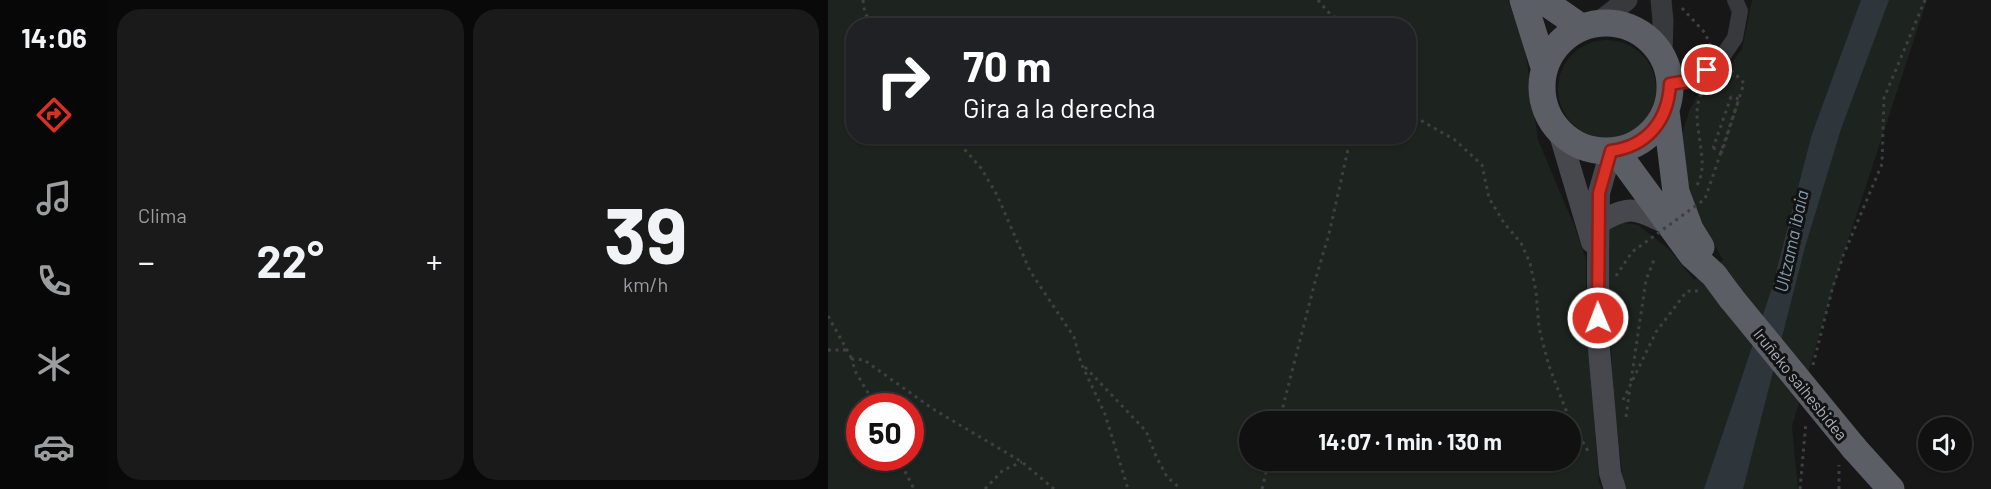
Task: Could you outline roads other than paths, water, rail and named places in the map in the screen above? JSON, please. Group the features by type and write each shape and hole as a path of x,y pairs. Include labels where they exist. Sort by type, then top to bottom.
{"highway":[{"path":"1523,0 1544,67 1543,101 1559,131 1587,149 1613,151 1632,146 1646,137 1657,126 1666,111 1670,84 1668,69 1662,54 1645,36 1624,24 1590,24 1542,0"},
{"path":"1544,67 1559,43 1590,24"},
{"name":"Iruñeko saihesbidea","path":"1666,111 1676,192 1690,229 1702,249 1718,289"},
{"name":"Iruñeko saihesbidea","path":"1613,151 1642,185 1668,224 1718,289 1847,451 1892,489"}],"main road":[{"path":"1559,131 1598,258"},
{"path":"1613,151 1599,193 1598,339 1609,461 1615,489"},
{"path":"1599,223 1616,212 1636,210 1668,224"}],"street":[{"path":"1590,24 1627,0"},
{"path":"1670,84 1694,80 1720,60 1735,38 1740,11 1735,0"},
{"path":"1662,54 1663,21 1670,3"}],"water":[{"name":"Ultzama ibaia","path":"1861,0 1889,0 1841,129 1805,247 1743,489 1704,489 1772,288 1812,134"}]}
